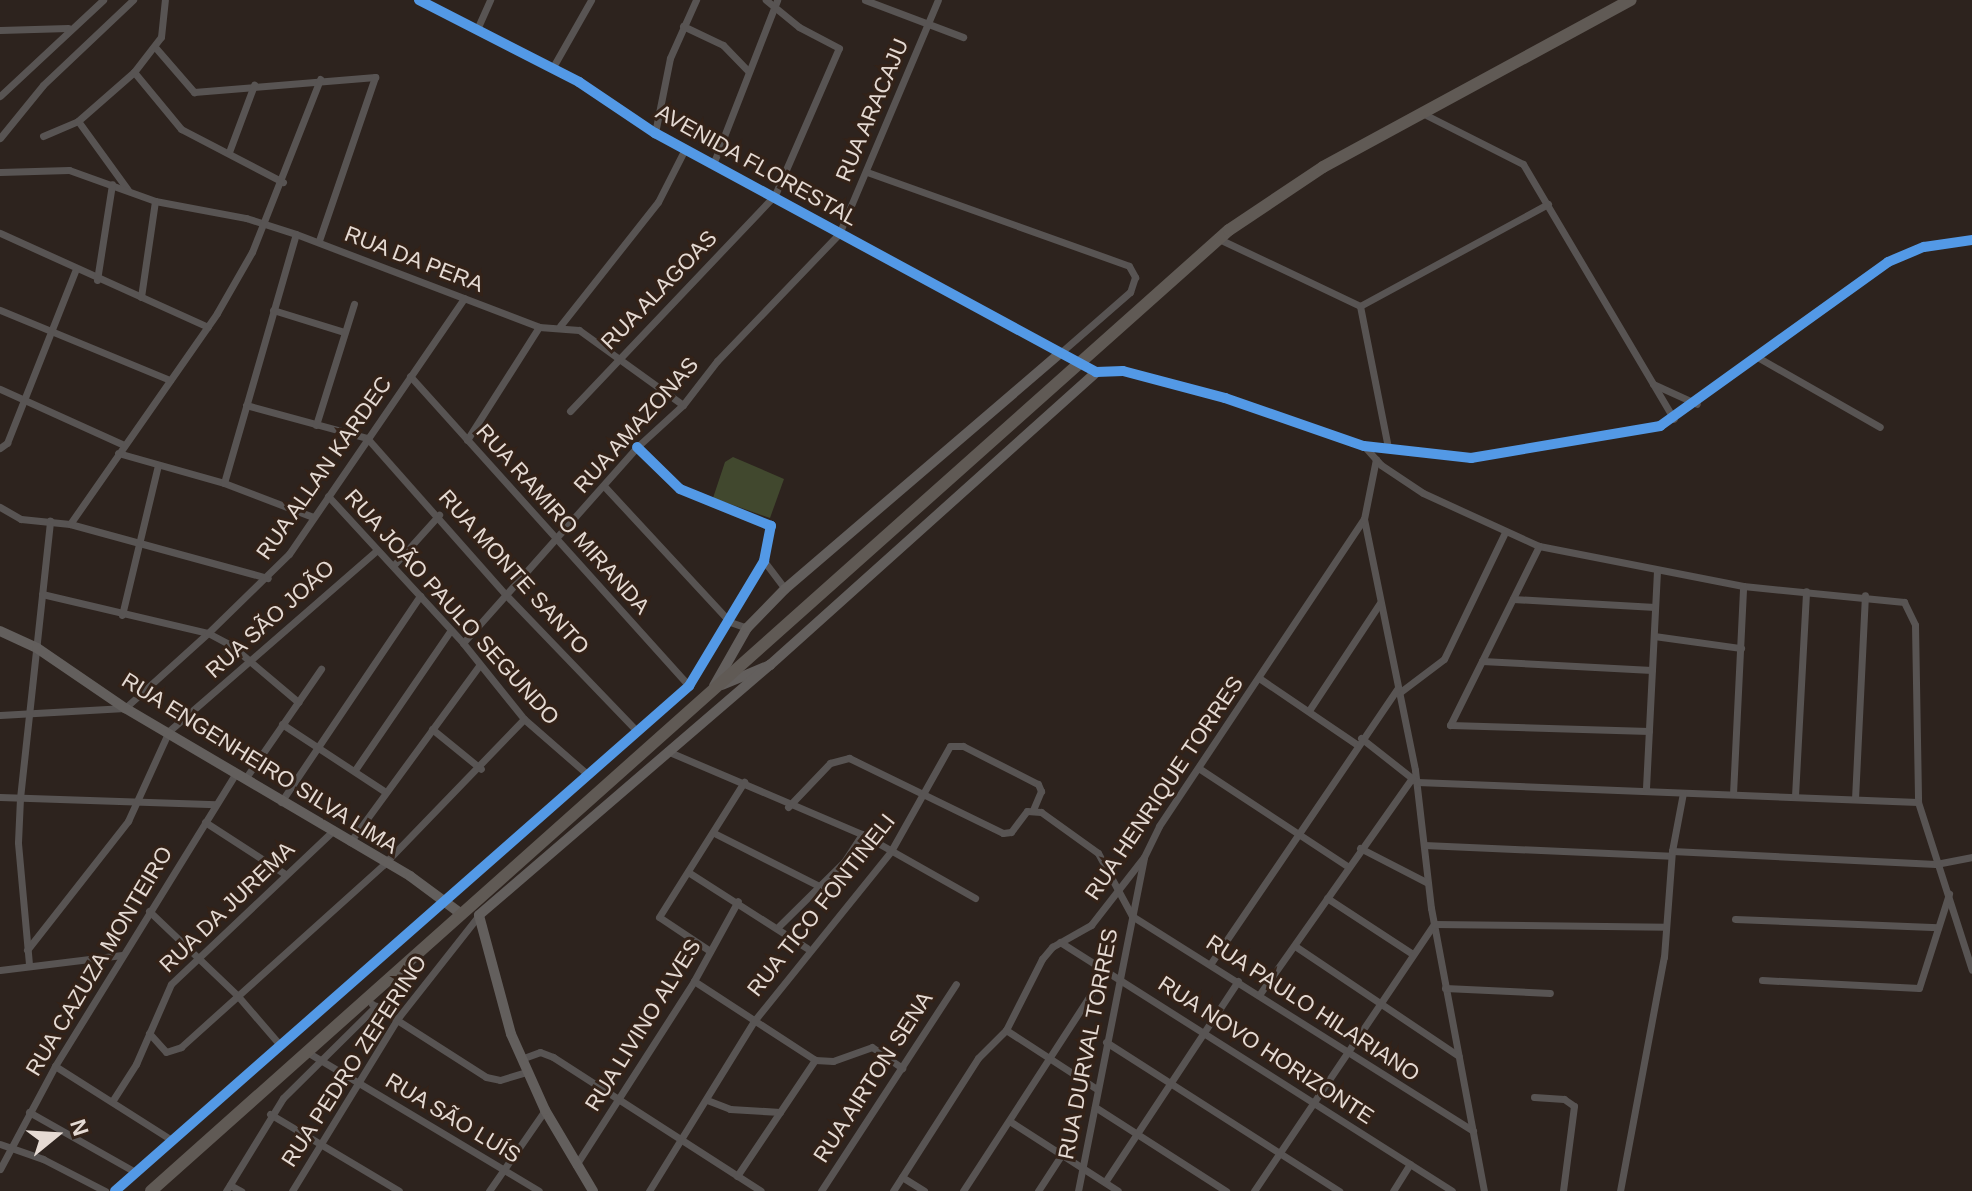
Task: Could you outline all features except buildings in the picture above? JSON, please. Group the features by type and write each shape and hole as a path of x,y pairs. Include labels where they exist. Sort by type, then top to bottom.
{"highway":[{"path":"151,1191 313,1055 370,1004 460,913 1219,239 1323,167 1631,0"}],"street":[{"path":"0,96 68,28 103,0"},
{"path":"0,138 43,85 133,0"},
{"path":"43,136 78,121 134,72 155,47 165,0"},
{"name":"AVENIDA FLORESTAL","path":"419,0 553,67 655,133 775,195 839,234 1096,372"},
{"path":"478,27 490,0"},
{"path":"553,67 591,0"},
{"path":"655,133 665,78 683,26 696,0"},
{"path":"714,162 776,2 766,0"},
{"name":"RUA ARACAJU","path":"839,234 938,0"},
{"path":"870,1 963,37"},
{"name":"RUA ALAGOAS","path":"570,411 775,195 837,59 839,48 799,27 776,2"},
{"path":"683,26 715,40 748,71"},
{"path":"0,30 68,28"},
{"path":"155,47 194,92 374,76 377,81 319,241"},
{"path":"134,72 172,123 283,182"},
{"path":"70,524 208,327 266,224 320,79"},
{"path":"229,152 254,85"},
{"path":"1424,114 1518,159 1548,204 1674,419"},
{"path":"78,121 128,191"},
{"path":"560,326 658,202 685,149"},
{"name":"RUA DA PERA","path":"0,172 69,170 155,201 266,224 319,241 539,327 560,326 579,330 683,405"},
{"path":"713,689 747,628 785,589 1133,289 1135,277 1129,266 867,172"},
{"path":"97,280 112,184"},
{"path":"141,297 155,201"},
{"path":"1360,306 1548,204"},
{"path":"0,233 75,271 208,327"},
{"path":"224,483 296,234"},
{"name":"RUA AMAZONAS","path":"463,643 637,447 683,405 717,361 839,234"},
{"path":"1219,239 1360,306"},
{"path":"479,915 770,665 1096,372 1123,371 1225,398 1364,446 1458,457 1499,456 1588,442 1674,419 1888,262 1924,247 1972,240"},
{"path":"0,448 7,443 22,398 53,332 75,271"},
{"name":"RUA ALLAN KARDEC","path":"125,708 268,578 464,298"},
{"path":"316,425 354,304"},
{"path":"1360,306 1388,448"},
{"path":"0,310 170,380"},
{"path":"273,310 344,332"},
{"path":"467,440 539,327"},
{"path":"1759,358 1880,427"},
{"name":"RUA RAMIRO MIRANDA","path":"410,376 689,686"},
{"path":"1651,383 1697,404"},
{"path":"0,389 124,445"},
{"path":"246,405 367,438"},
{"name":"RUA MONTE SANTO","path":"367,438 439,515 507,596 635,729"},
{"path":"1364,446 1376,459 1423,493 1539,546 1657,572 1743,586 1899,599 1913,614 1918,802 1936,864 1950,892 1972,970"},
{"path":"115,1191 635,729 689,686 764,561 771,526 680,489 637,447"},
{"path":"118,453 224,483 313,517"},
{"name":"RUA HENRIQUE TORRES","path":"893,1191 978,1058 1006,1030 1042,959 1060,942 1091,925 1114,890 1144,857 1364,519 1376,459"},
{"path":"122,615 158,465"},
{"path":"604,486 730,622 747,628"},
{"name":"RUA JOÃO PAULO SEGUNDO","path":"328,496 463,643 524,719 586,773"},
{"path":"0,507 21,519 70,524 268,578"},
{"path":"393,566 439,515"},
{"path":"1364,519 1399,690 1415,780 1426,882 1484,1191"},
{"path":"29,964 20,798 50,521"},
{"path":"1211,963 1359,741 1399,690 1448,652 1505,532"},
{"path":"1539,546 1450,725 1649,731"},
{"name":"RUA SÃO JOÃO","path":"27,950 128,821 169,731 252,662 377,550"},
{"path":"764,561 785,589"},
{"path":"1646,788 1657,572"},
{"path":"1733,794 1743,586"},
{"path":"1795,796 1806,591"},
{"path":"42,594 208,633 252,662 298,702"},
{"path":"1855,799 1865,595"},
{"path":"281,802 420,596"},
{"path":"1513,599 1655,607"},
{"path":"1310,709 1380,603"},
{"name":"RUA ENGENHEIRO SILVA LIMA","path":"0,631 37,648 125,708 169,731 383,865 410,876 442,903 460,913"},
{"path":"355,770 450,631"},
{"path":"1654,636 1741,648"},
{"path":"1482,661 1652,670"},
{"path":"713,689 770,665"},
{"path":"350,842 384,791 479,666"},
{"name":"RUA CAZUZA MONTEIRO","path":"0,1169 55,1066 216,804 282,724 321,669"},
{"path":"1259,678 1415,780 1918,802"},
{"path":"0,715 125,708"},
{"path":"149,1033 164,1050 173,1051 383,865 481,769 524,719"},
{"path":"282,724 384,791"},
{"path":"432,729 481,769"},
{"name":"RUA TICO FONTINELI","path":"649,1191 754,1021 807,948 891,851 950,746 958,744 1038,784 1041,791 1033,810"},
{"path":"667,751 770,791 788,807 862,834 975,898"},
{"path":"788,807 819,772 844,758 1007,834 1033,810 1098,853 1114,890 1132,916"},
{"path":"1200,769 1347,866"},
{"path":"1259,995 1360,848 1415,780"},
{"path":"710,951 659,917 716,834 744,782"},
{"path":"1620,1191 1666,927 1671,853 1683,793"},
{"path":"0,797 216,804"},
{"path":"205,822 285,874"},
{"name":"RUA DA JUREMA","path":"113,1100 149,1033 162,997 195,957 332,832"},
{"path":"716,834 821,887"},
{"path":"779,926 821,887 862,834"},
{"path":"1424,845 1936,864 1972,857"},
{"path":"1360,848 1426,882"},
{"name":"RUA DURVAL TORRES","path":"1078,1191 1117,977 1144,857"},
{"path":"688,872 779,926 807,948"},
{"path":"1762,980 1919,988 1950,892"},
{"path":"1327,898 1411,953"},
{"name":"RUA LIVINO ALVES","path":"576,1165 694,981 738,901"},
{"path":"474,902 521,1059 545,1110 593,1191"},
{"path":"149,911 237,995 280,1045"},
{"name":"RUA PEDRO ZEFERINO","path":"292,1191 398,1018 479,915"},
{"name":"RUA PAULO HILARIANO","path":"1132,916 1211,963 1344,1053 1473,1131"},
{"path":"1735,919 1938,927"},
{"path":"1434,924 1666,927"},
{"path":"1254,1191 1378,1000 1434,924"},
{"name":"RUA NOVO HORIZONTE","path":"1060,942 1452,1191"},
{"path":"1295,946 1460,1056"},
{"path":"0,970 29,964 122,955"},
{"path":"963,1191 1011,1122 1106,971"},
{"path":"694,981 815,1060 833,1061 872,1047 902,1068"},
{"path":"1105,1182 1238,981"},
{"name":"RUA AIRTON SENA","path":"824,1190 956,984"},
{"path":"1445,988 1550,993"},
{"path":"370,1004 398,1018 486,1077 500,1080 527,1072"},
{"path":"1006,1030 1097,1089"},
{"path":"1106,1042 1339,1191"},
{"path":"521,1059 548,1054 761,1191"},
{"path":"241,1191 228,1188 270,1114 313,1055"},
{"name":"RUA SÃO LUÍS","path":"313,1055 539,1191"},
{"path":"737,1176 815,1060"},
{"path":"55,1066 170,1139"},
{"path":"1534,1097 1571,1101 1574,1106 1563,1191"},
{"path":"707,1100 730,1109 780,1112"},
{"path":"1095,1107 1226,1191"},
{"path":"489,1191 545,1110"},
{"path":"29,1112 135,1172"},
{"path":"270,1114 399,1191"},
{"path":"1011,1122 1118,1191"},
{"path":"0,1144 43,1159 105,1191"},
{"path":"1038,1191 1062,1154"},
{"path":"1393,1191 1410,1164"},
{"path":"902,1177 924,1191"}],"green space":[{"path":"733,457 784,479 770,518 713,498 725,462"}],"cycle path":[{"path":"419,0 579,82 655,133 1096,372 1123,371 1225,398 1364,446 1471,458 1660,426 1888,262 1924,247 1972,240"},
{"path":"115,1191 689,686 764,561 771,526 680,489 637,447"}]}
